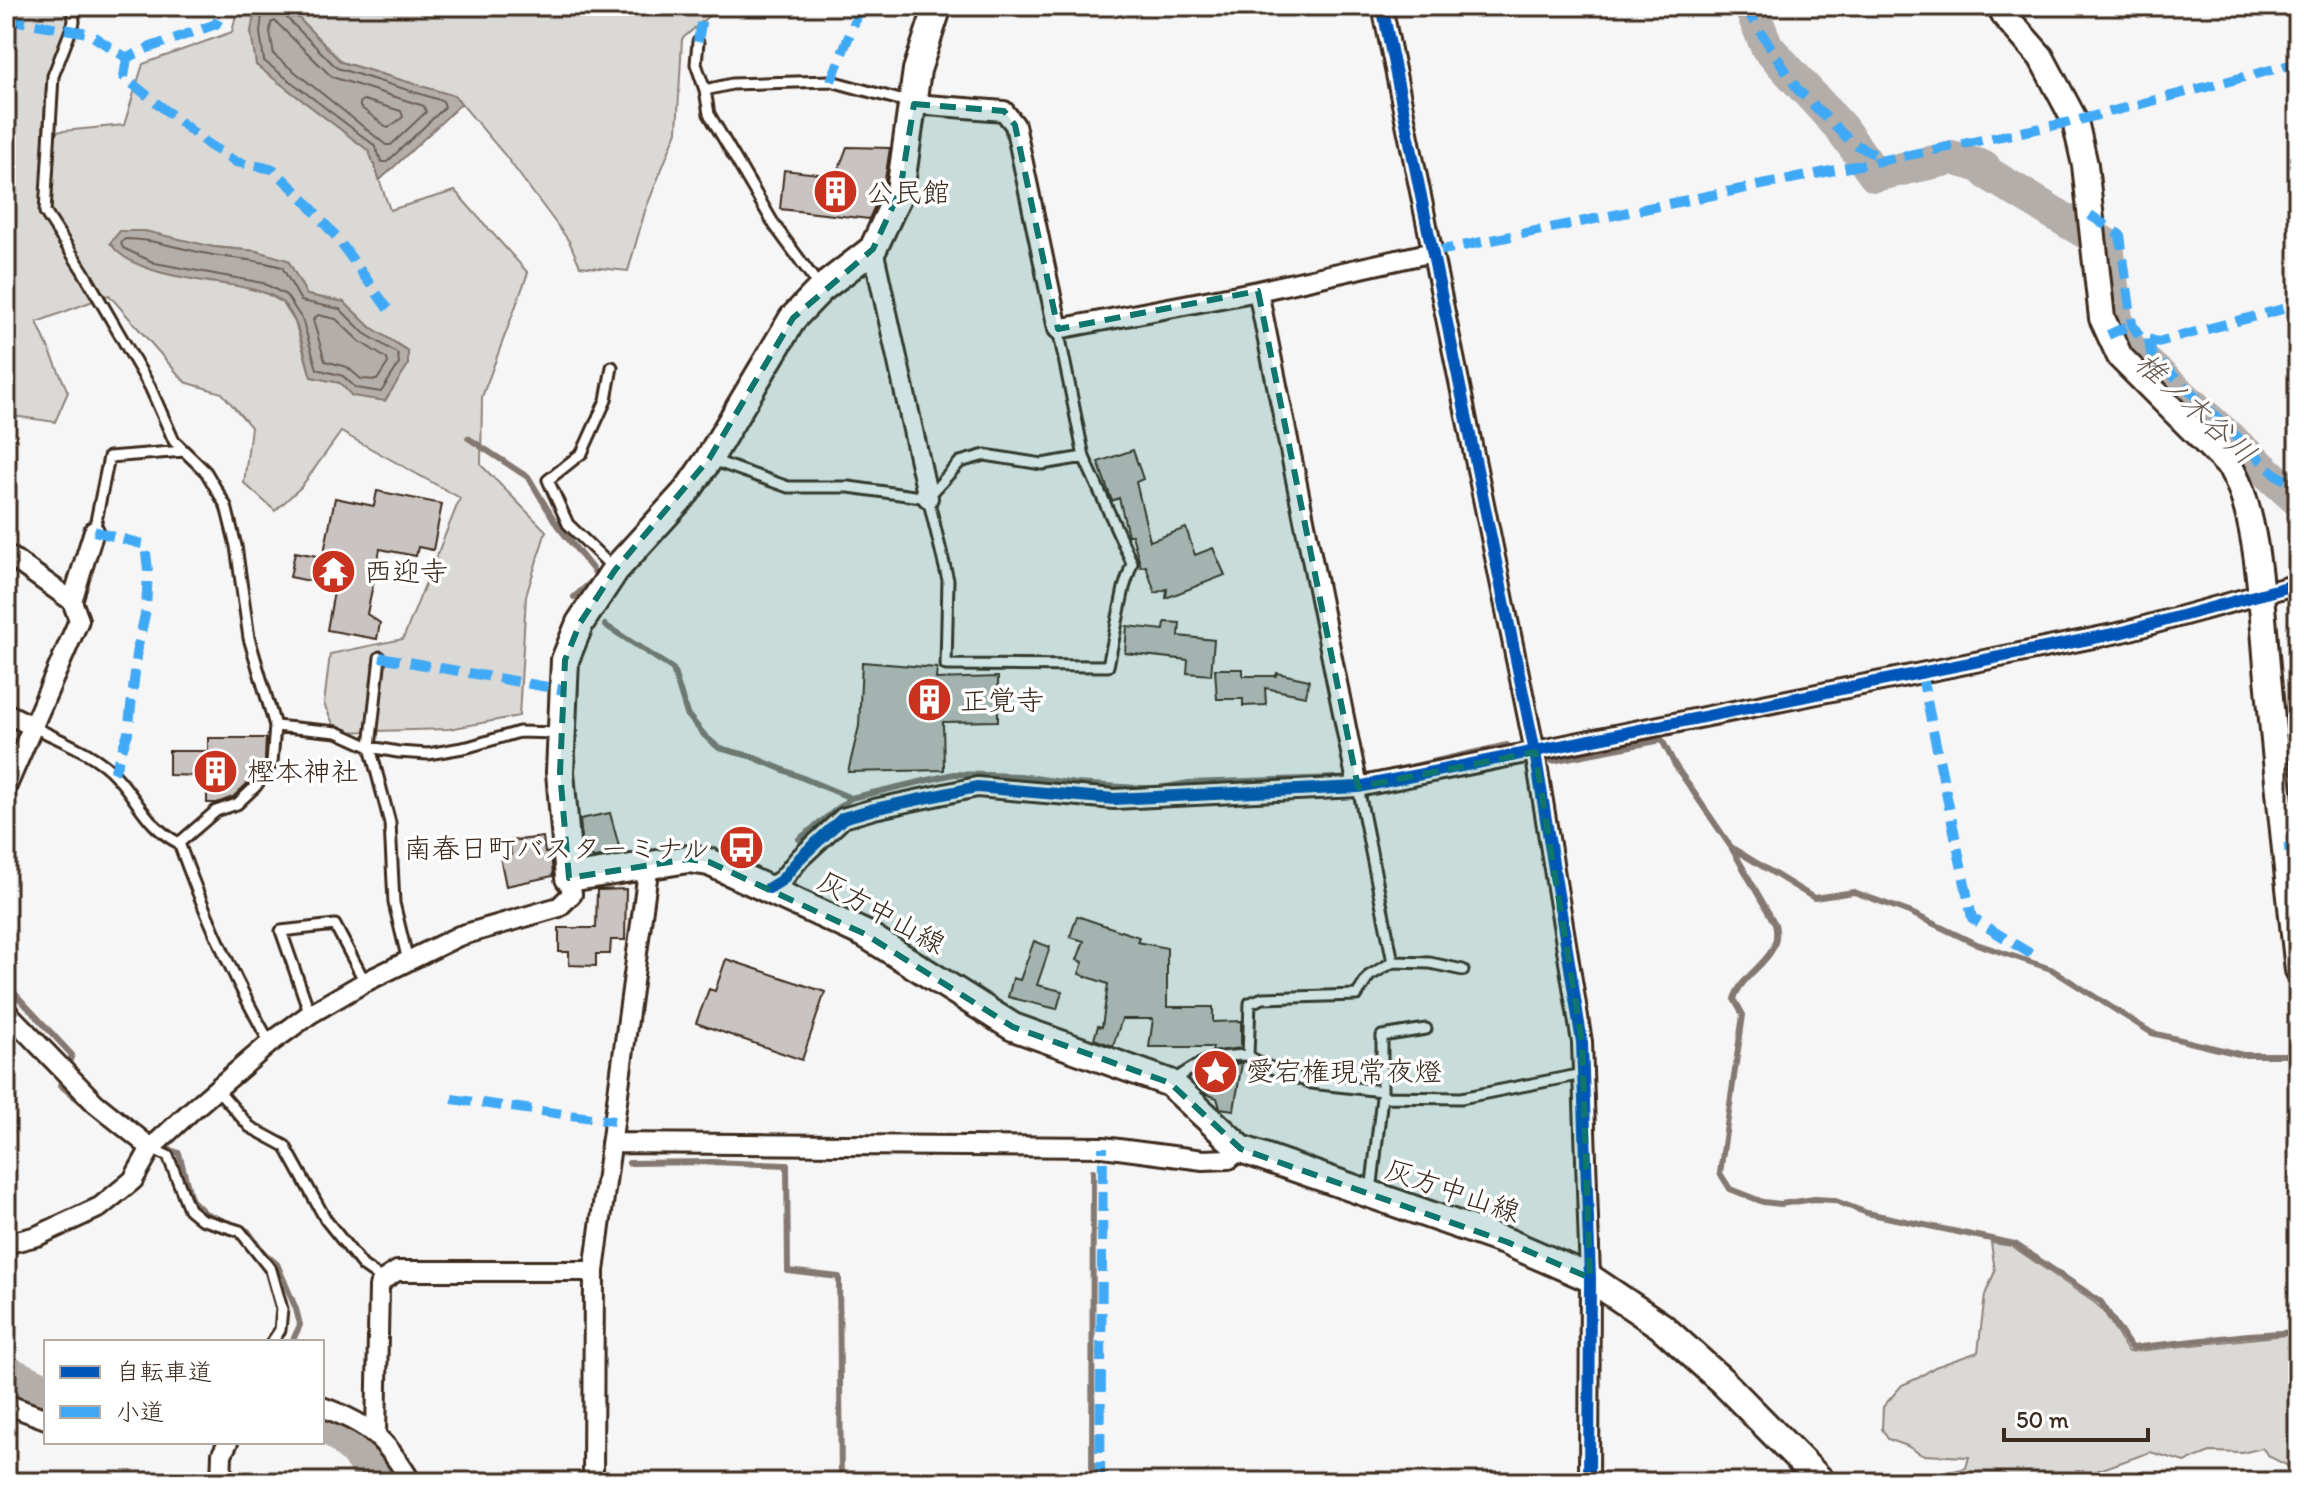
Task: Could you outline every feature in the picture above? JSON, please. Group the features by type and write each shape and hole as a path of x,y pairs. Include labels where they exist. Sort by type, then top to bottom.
{"main road":[{"path":"569,878 560,772 565,660 580,623 615,570 687,491 793,318 821,289 873,249 900,191 917,70 938,6"},
{"name":"灰方中山線","path":"569,878 649,864 697,859 709,862 865,934 1013,1027 1170,1083 1241,1149 1507,1242 1590,1278 1661,1326 1722,1381 1822,1482"}],"street":[{"path":"1382,6 1535,752 1582,1042 1590,1278 1589,1482"},
{"path":"2000,6 2041,57 2075,121 2085,165 2102,318 2108,335 2120,357 2209,444 2240,484 2248,504 2298,970"},
{"path":"914,104 1004,111 1015,125 1058,329 1258,291 1433,252"},
{"path":"873,249 928,498"},
{"path":"1258,291 1358,787"},
{"path":"72,601 94,531"},
{"path":"6,556 72,601 79,620 6,788"},
{"path":"769,888 782,880 800,858 843,818 977,787 1114,799 1358,787 2123,632 2298,584"},
{"path":"6,713 34,727"},
{"path":"593,1482 594,1271 649,864"},
{"path":"6,1244 48,1232 100,1207 133,1180 151,1148 270,1043 310,1014 365,982 459,936 559,907 572,894 569,878"},
{"path":"6,1011 95,1103 151,1148"},
{"path":"611,1143 1103,1147 1203,1160 1229,1159 1241,1149"},
{"path":"376,1433 379,1287 383,1280 397,1271 594,1271"},
{"path":"6,1404 44,1418"},
{"path":"324,1408 351,1417 376,1433 411,1482"},
{"path":"221,1482 222,1454 227,1444"}],"lane":[{"path":"73,6 74,22 53,76 45,212 150,387 174,441 206,472 226,506 236,546 249,638 275,726 272,763 256,786 237,804 216,811 179,843"},
{"path":"698,42 696,64 709,114 775,226 821,289"},
{"path":"705,90 732,84 831,81 914,104"},
{"path":"928,498 948,580 946,665 1108,666 1132,563 1084,457 1058,329"},
{"path":"612,367 606,400 582,453 548,480 568,524 615,570"},
{"path":"94,531 109,457 184,451"},
{"path":"928,498 960,462 985,455 1042,464 1084,457"},
{"path":"709,459 788,487 849,487 928,498"},
{"path":"380,657 370,747 390,823 394,903 408,961"},
{"path":"275,726 337,732 370,747 428,754 468,747 519,732 562,733"},
{"path":"34,727 87,754 114,773 160,833 179,843 203,909 237,984 270,1043"},
{"path":"1358,787 1393,962"},
{"path":"310,1014 281,931 335,925 365,982"},
{"path":"1248,1055 1250,1003 1263,998 1357,995 1369,976 1393,962 1430,963 1463,970"},
{"path":"1371,1195 1382,1094 1382,1036 1426,1029"},
{"path":"1170,1083 1198,1062 1217,1055 1248,1055 1256,1062 1311,1083 1382,1094 1461,1098 1583,1074"},
{"path":"217,1089 250,1127 285,1146 326,1220 363,1266 383,1280"},
{"path":"151,1148 168,1156 189,1209 201,1219 240,1231 271,1270 282,1309 280,1330 273,1340"}],"highlighted area":[{"path":"914,104 1004,111 1015,125 1058,329 1258,291 1358,787 1535,752 1582,1042 1590,1278 1507,1242 1241,1149 1170,1083 1013,1027 865,934 709,862 688,859 569,878 560,772 565,660 580,623 615,570 709,459 793,318 873,249 900,191"}],"shaded area":[{"path":"6,6 81,6 46,87 43,133 124,125 143,64 232,32 238,6 258,6 255,8 256,65 369,151 390,210 455,191 528,273 482,397 481,465 546,531 526,596 519,716 449,729 337,732 324,704 330,654 403,639 460,498 341,432 301,487 275,511 244,483 251,427 222,393 185,382 109,295 37,322 68,392 55,422 6,415","holes":["214,247 257,251 307,295 344,302 369,326 408,351 340,383 311,377 295,322 282,302 261,291"]},
{"path":"287,6 720,6 682,39 677,131 645,211 628,271 580,266 569,241 504,154 455,96 341,62"},
{"path":"1991,1243 2012,1246 2095,1303 2103,1310 2128,1352 2295,1334 2298,1339 2298,1471 2270,1457 2262,1448 2242,1453 2210,1452 2185,1462 2150,1452 2066,1482 1941,1482 1945,1473 1966,1468 1969,1457 1922,1455 1888,1439 1882,1429 1883,1407 1902,1385 1935,1367 1978,1352 1985,1295 1995,1271"}],"water":[{"path":"258,6 287,6 341,62 455,96 461,104 380,180 369,151 256,65 251,32"},
{"path":"120,231 145,231 214,247 257,251 288,260 307,295 344,302 369,326 408,351 408,365 385,401 352,396 340,383 311,377 297,327 282,302 258,291 170,275 135,263 110,243"}],"building":[{"name":"公民館","path":"847,147 890,148 884,186 869,219 780,209 784,170 836,176"},
{"path":"1133,450 1143,479 1136,482 1150,541 1186,528 1195,555 1213,548 1225,575 1166,598 1167,589 1155,593 1146,566 1141,567 1132,535 1128,535 1119,498 1112,501 1098,462"},
{"name":"西迎寺","path":"377,491 442,504 433,550 418,547 416,556 380,549 367,614 380,623 377,639 327,630 335,586 290,577 295,552 323,557 335,498 374,506"},
{"path":"1165,622 1180,623 1179,636 1214,640 1211,675 1187,673 1188,660 1125,653 1127,626 1164,630"},
{"name":"正覚寺","path":"862,662 937,668 936,679 998,677 998,721 943,722 944,770 848,772 859,726"},
{"path":"1215,669 1243,669 1243,676 1276,676 1277,673 1309,680 1306,696 1265,688 1266,705 1243,706 1243,699 1217,699"},
{"name":"樫本神社","path":"208,738 266,738 265,760 250,781 233,797 217,803 207,803 207,776 169,775 169,751 208,751"},
{"path":"610,813 621,854 594,858 583,852 580,819"},
{"path":"543,837 545,853 551,852 553,876 506,886 500,857 511,855 510,841"},
{"path":"626,889 625,940 611,940 610,954 596,954 596,966 569,965 569,952 559,952 559,928 596,928 597,890"},
{"path":"1077,916 1139,937 1137,942 1167,948 1167,1007 1213,1007 1213,1022 1241,1021 1241,1048 1212,1052 1213,1047 1149,1047 1153,1019 1122,1019 1113,1046 1094,1039 1098,1026 1102,1027 1108,984 1079,974 1083,962 1077,960 1084,941 1070,937"},
{"path":"1034,941 1050,947 1037,985 1062,991 1057,1009 1008,997 1013,978 1020,980"},
{"path":"726,959 825,992 802,1060 696,1023 709,989 715,991"},
{"path":"1242,1063 1234,1110 1220,1108 1217,1098 1204,1093 1209,1068"}],"waterway":[{"name":"椎ノ木谷川","path":"1750,6 1767,47 1841,128 1875,175 1952,158 1984,167 1987,173 2107,245 2116,319 2129,348 2298,500"},
{"path":"468,438 529,478 557,525 598,576 574,597"},
{"path":"605,625 673,669 687,714 719,748 750,756 851,798"},
{"path":"1552,761 1662,740 1675,765 1731,847 1775,924 1774,946 1745,980 1734,999 1743,1015 1720,1173 1730,1189 1763,1202 1781,1204 1814,1199 1833,1200 1867,1213 2015,1244 2101,1302 2131,1348 2298,1332"},
{"path":"1392,771 1507,745"},
{"path":"799,839 851,798 954,774 1020,776 1076,784 1153,789 1189,783 1335,778"},
{"path":"1734,849 1814,898 1854,892 1909,912 1974,943 2051,969 2152,1033 2243,1055 2291,1055"},
{"path":"6,984 72,1055 60,1085 109,1125"},
{"path":"159,1146 179,1153 191,1199 205,1213 248,1231 264,1253 277,1264 300,1325 293,1340"},
{"path":"629,1163 787,1165 788,1271 839,1277 841,1482"},
{"path":"1092,1482 1093,1171"},
{"path":"6,1372 44,1389"},
{"path":"324,1425 354,1449 378,1482"}],"marked path":[{"path":"6,19 88,33 127,58 216,24 225,6"},
{"path":"698,6 701,23 698,42"},
{"path":"831,81 861,6"},
{"path":"1744,6 1798,90 1851,142 1885,160"},
{"path":"127,58 124,77 209,145 236,162 273,169 337,238 388,309"},
{"path":"1433,252 2075,121 2298,63"},
{"path":"2090,215 2120,235 2132,324 2140,337 2158,342 2298,305"},
{"path":"2108,335 2132,324"},
{"path":"2149,339 2151,354 2274,473 2298,488"},
{"path":"94,531 145,545 148,570 146,610 138,646 128,733 114,773"},
{"path":"380,657 564,690"},
{"path":"1921,672 1972,918 2031,954"},
{"path":"2284,848 2298,847"},
{"path":"452,1099 614,1121"},
{"path":"1100,1482 1103,1147"}],"cycle path":[{"path":"1382,6 1535,752 1582,1042 1590,1278 1589,1482"},
{"path":"769,888 782,880 800,858 843,818 977,787 1114,799 1358,787 2123,632 2298,584"}],"place":[{"name":"公民館","path":"835,192"},
{"name":"西迎寺","path":"333,571"},
{"name":"正覚寺","path":"929,700"},
{"name":"樫本神社","path":"216,771"},
{"name":"南春日町バスターミナル","path":"741,848"},
{"name":"愛宕権現常夜燈","path":"1215,1071"}]}
